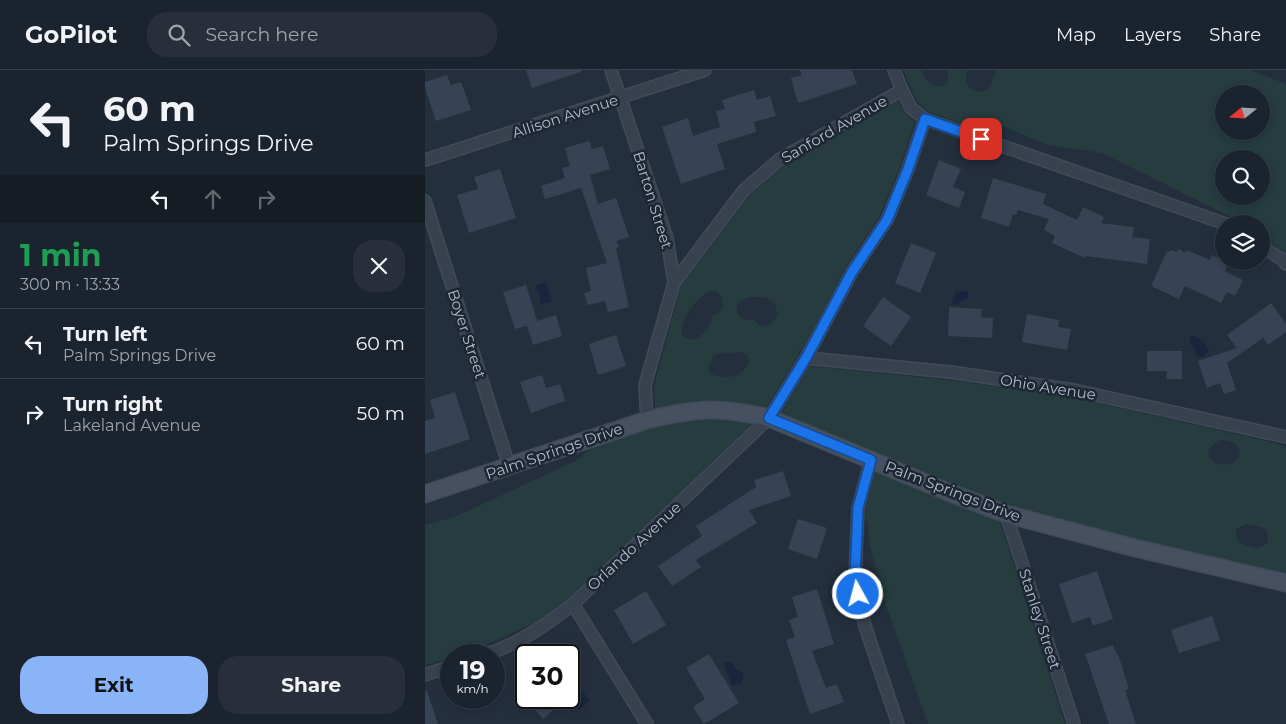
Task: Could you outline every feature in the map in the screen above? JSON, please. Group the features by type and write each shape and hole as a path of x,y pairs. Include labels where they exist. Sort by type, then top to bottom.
{"street":[{"name":"Barton Street","path":"611,70 667,238 674,283 645,385 647,420"},
{"name":"Allison Avenue","path":"425,160 705,70"},
{"path":"894,70 901,90"},
{"name":"Sanford Avenue","path":"674,283 744,190 780,159 901,90 911,108 925,119 1215,220"},
{"name":"Orlando Avenue","path":"505,648 543,628 573,604 769,418 806,358 852,272 887,220 908,169 925,119"},
{"name":"Boyer Street","path":"425,201 509,466"},
{"path":"1270,252 1286,264"},
{"name":"Ohio Avenue","path":"806,358 950,372 1074,390 1286,437"},
{"name":"Palm Springs Drive","path":"425,494 647,420 683,411 714,409 741,411 769,418 1006,514 1135,548 1286,583"},
{"path":"871,460 858,508 855,577 865,626 897,724"},
{"name":"Stanley Street","path":"1006,514 1073,724"},
{"path":"573,604 647,724"},
{"path":"425,675 440,670"}],"green space":[{"path":"903,70 921,70 929,82 933,85 941,86 949,80 947,70 967,70 967,83 969,87 977,91 986,90 990,86 996,70 1250,70 1286,84 1286,253 1270,242 1270,215 1227,215 1102,153 1048,145 993,122 972,127 929,112 918,103"},
{"path":"898,101 905,113 915,122 900,167 879,217 845,268 802,350 799,350 798,356 765,409 710,402 655,410 654,386 681,286 750,195 785,164","holes":["716,291 722,298 723,306 719,313 713,316 709,328 697,339 687,338 682,334 685,318 690,309 704,294","749,297 764,297 774,302 778,315 773,322 769,325 760,326 754,320 742,319 738,315 738,302","741,352 747,355 749,361 747,367 738,374 728,377 716,376 711,374 708,369 712,358 717,354"]},
{"path":"810,366 948,380 1072,397 1271,442 1286,447 1286,575 1137,540 1013,507 1011,504 1007,506 781,414","holes":["1219,440 1230,441 1236,444 1240,454 1238,459 1225,465 1211,460 1208,456 1209,449","1246,524 1267,530 1267,543 1256,548 1241,543 1237,537 1236,529"]},
{"path":"714,416 754,422 568,599 539,621 488,644 440,644 440,661 425,665 425,525 457,516 579,459 593,446 649,427 684,419"},
{"path":"876,471 999,519 1065,724 928,724 885,602 869,543 868,521 865,520 866,508"}],"water":[{"path":"546,282 552,301 540,305 539,301 541,299 536,285"},
{"path":"956,292 968,292 968,299 957,305 953,304 952,300"},
{"path":"1191,336 1200,339 1206,346 1209,352 1203,357 1196,356 1195,349 1189,342"},
{"path":"725,662 732,662 735,668 743,673 743,680 740,684 732,685 724,665"},
{"path":"580,689 590,700 579,710 578,709 580,709"}],"building":[{"path":"526,70 581,70 581,72 532,88"},
{"path":"800,70 852,70 857,84 798,103 791,78 802,75"},
{"path":"447,75 451,85 461,82 471,110 436,121 425,88 425,82"},
{"path":"754,90 757,100 770,96 776,116 754,122 756,132 717,144 725,169 681,184 662,127 688,118 693,136 720,127 716,111 725,109 722,100"},
{"path":"589,141 592,149 603,146 610,169 590,175 598,204 616,198 629,237 616,241 619,247 616,248 629,307 608,312 605,301 588,305 584,293 591,291 586,268 607,263 581,188 545,199 541,186 565,178 562,168 570,166 565,148"},
{"path":"939,160 961,169 953,187 965,192 959,208 926,195"},
{"path":"500,169 516,218 469,233 457,195 478,189 474,177"},
{"path":"993,178 1046,194 1043,204 1077,220 1083,207 1104,217 1101,223 1134,227 1132,237 1150,239 1147,264 1086,256 1085,258 1052,243 1055,236 1044,230 1049,219 1018,210 1016,215 1013,214 1009,227 981,218"},
{"path":"911,243 936,253 920,293 895,283"},
{"path":"1178,249 1185,253 1186,250 1210,260 1212,255 1215,256 1215,270 1226,270 1243,280 1235,296 1227,292 1221,303 1185,286 1179,299 1151,286 1167,251 1177,252"},
{"path":"526,285 537,321 556,315 562,336 533,345 527,326 515,329 503,292"},
{"path":"883,297 911,317 891,346 863,326"},
{"path":"1271,303 1286,324 1286,332 1268,345 1263,338 1227,363 1236,390 1224,394 1220,383 1207,388 1198,361 1237,348 1227,335"},
{"path":"949,307 982,309 981,317 993,318 992,338 948,336"},
{"path":"1027,314 1059,320 1058,327 1071,329 1067,350 1022,342"},
{"path":"616,335 626,366 598,375 589,344"},
{"path":"1147,351 1182,351 1182,379 1166,379 1167,371 1147,371"},
{"path":"542,375 546,388 560,384 565,401 531,413 520,382"},
{"path":"455,392 470,439 425,454 425,421 435,418 430,400"},
{"path":"783,471 791,496 749,510 757,523 696,560 701,567 672,586 658,566 702,536 696,526 756,487 754,480"},
{"path":"798,519 827,528 817,559 788,549"},
{"path":"1097,571 1113,619 1093,626 1090,617 1072,623 1059,584"},
{"path":"817,589 834,644 812,651 826,688 837,684 844,702 810,714 786,640 795,637 789,620 798,617 792,597"},
{"path":"646,591 666,625 633,644 614,610"},
{"path":"1212,616 1220,640 1179,653 1171,630"},
{"path":"1113,645 1118,654 1129,689 1125,690 1136,724 1109,724 1085,654"},
{"path":"709,654 739,703 704,724 693,707 705,699 686,668"},
{"path":"425,691 427,691 438,724 425,724"},
{"path":"534,709 555,709 543,719"}],"route":[{"path":"858,594 855,577 858,508 871,460 769,418 806,358 852,272 887,220 908,169 925,119 981,139"}]}
